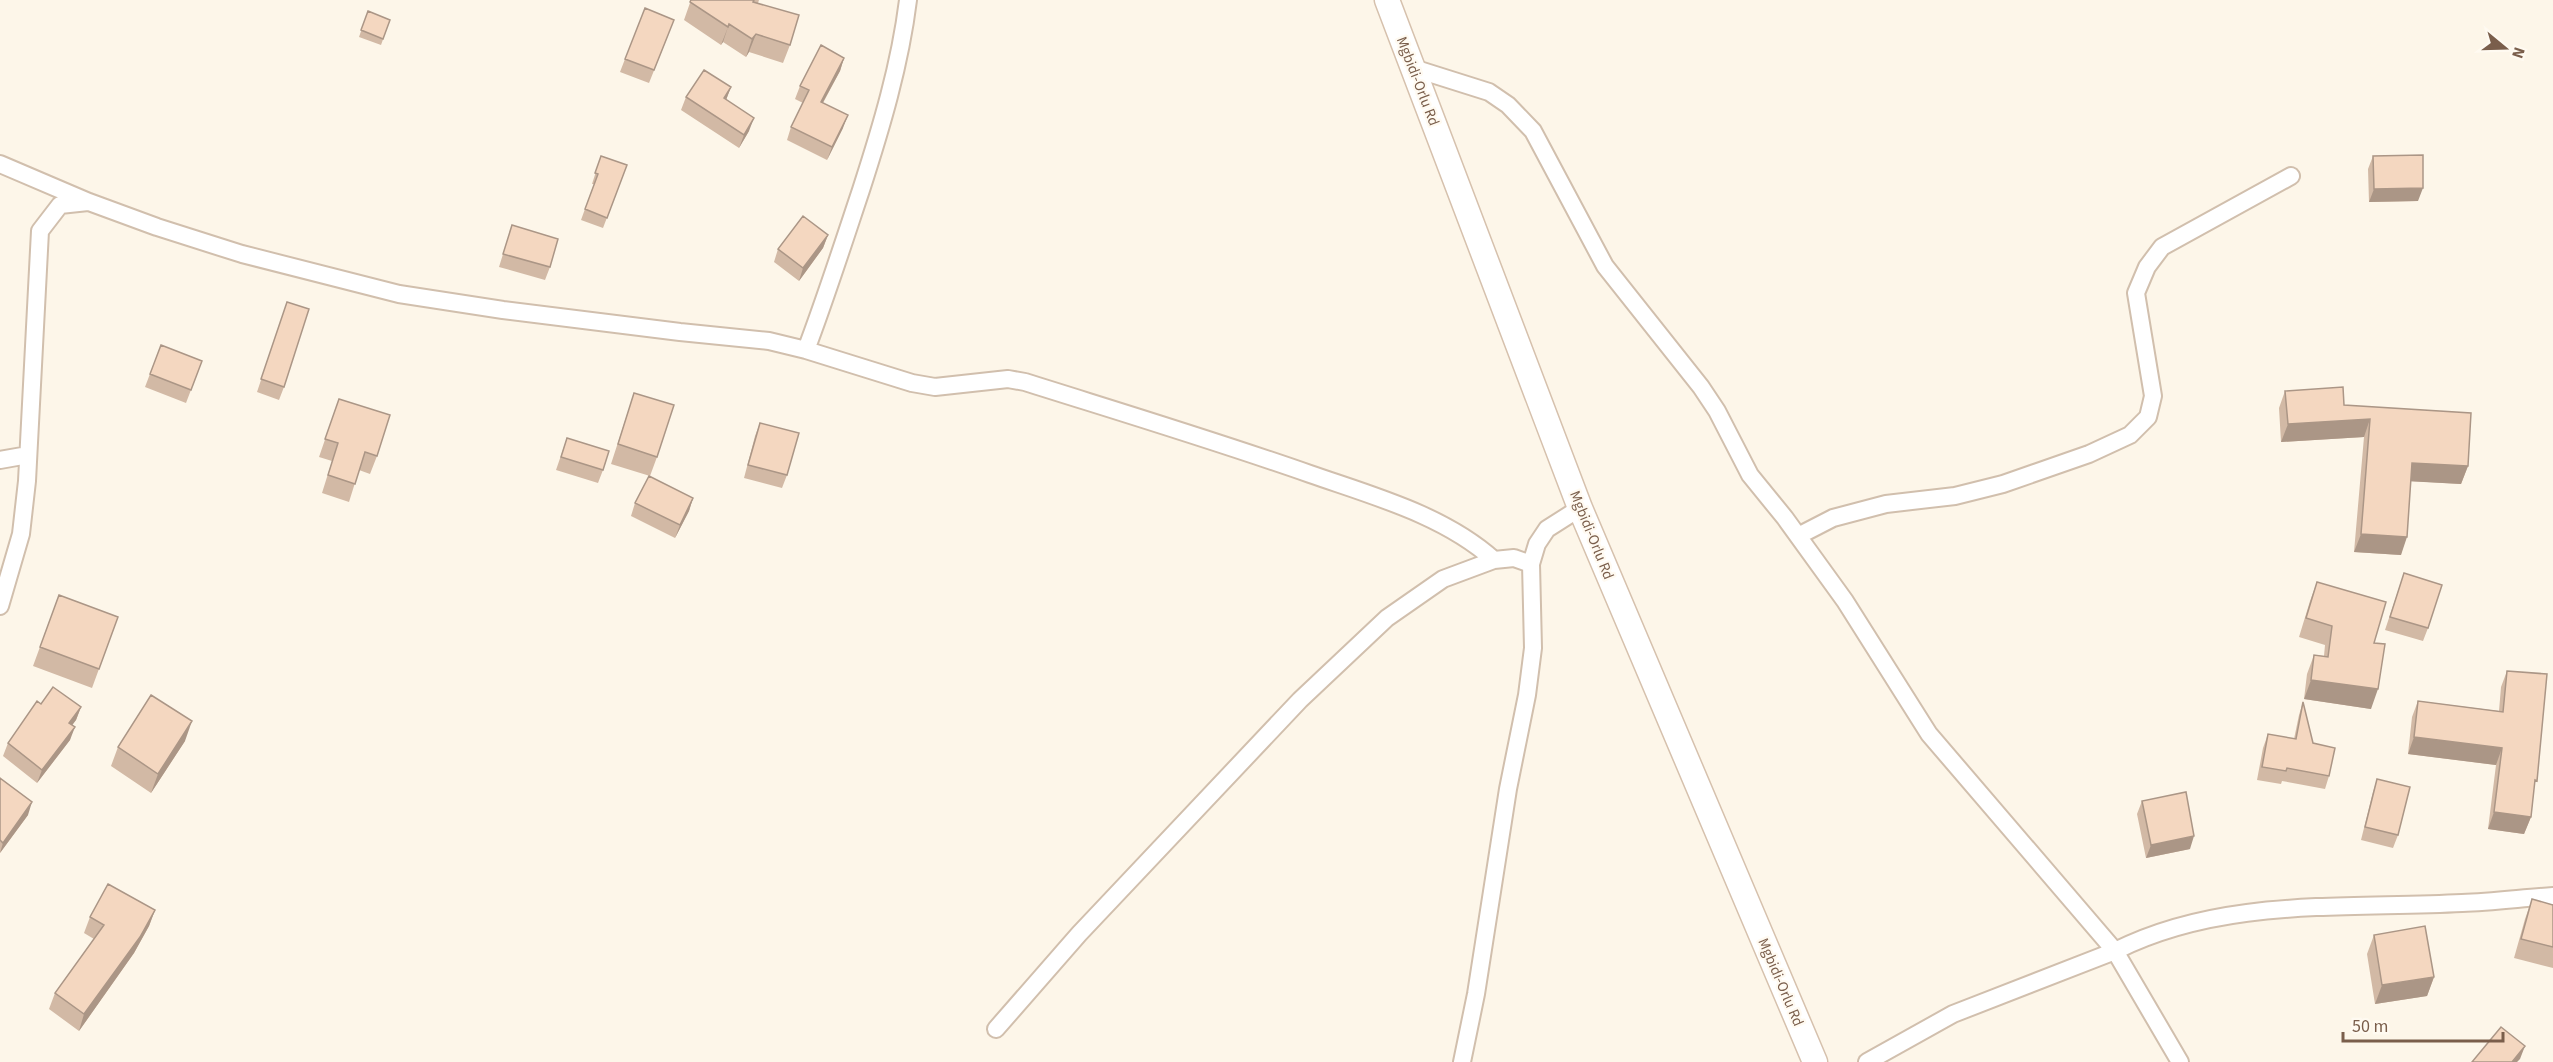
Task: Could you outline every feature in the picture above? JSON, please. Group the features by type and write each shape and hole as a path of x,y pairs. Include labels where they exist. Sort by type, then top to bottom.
{"main road":[{"name":"Mgbidi-Orlu Rd","path":"1387,0 1581,508 1815,1062"}],"street":[{"path":"806,350 829,290 884,119 903,38 908,0"},
{"path":"1413,68 1489,92 1508,105 1533,131 1605,266 1701,387 1717,411 1750,475 1845,601 1929,734 2115,951 2180,1062"},
{"path":"0,164 89,202 242,254 399,294 680,333 769,341 912,383 935,387 1008,379 1025,382 1244,451 1368,494 1450,528 1472,541 1494,560"},
{"path":"1798,536 1833,518 1886,504 1955,496 2003,484 2089,454 2130,435 2148,417 2153,396 2136,293 2146,267 2162,247 2291,176"},
{"path":"0,606 21,534 28,455 40,231 60,205 89,202"},
{"path":"0,460 28,455"},
{"path":"1462,1062 1476,994 1508,789 1527,695 1533,648 1531,564 1537,544 1547,529 1581,508"},
{"path":"996,1029 1087,926 1300,700 1387,618 1443,579 1494,560 1514,558 1531,564"},
{"path":"1867,1062 1953,1014 2115,951 2141,938 2220,915 2324,907 2462,903 2553,896"}],"building":[{"path":"691,0 754,0 753,2 799,15 790,45 756,34 752,39 729,24 728,27 690,2"},
{"path":"645,8 674,20 654,70 625,59"},
{"path":"368,11 390,20 383,39 361,30"},
{"path":"821,45 844,58 821,102 848,115 832,147 791,127 809,90 800,86"},
{"path":"704,70 731,87 724,98 754,118 744,135 686,97"},
{"path":"2423,155 2423,188 2374,189 2373,156"},
{"path":"601,156 627,165 607,218 585,209 598,174 595,173"},
{"path":"803,216 828,235 803,268 778,249"},
{"path":"512,225 558,239 550,267 503,254"},
{"path":"287,302 309,309 284,387 261,379"},
{"path":"161,345 202,361 191,390 150,374"},
{"path":"2343,387 2344,405 2471,413 2468,466 2412,463 2407,537 2361,534 2370,419 2288,424 2285,391"},
{"path":"634,393 674,405 657,457 618,444"},
{"path":"339,399 390,415 377,456 365,452 355,484 328,475 338,443 325,439"},
{"path":"760,423 799,433 787,475 748,465"},
{"path":"567,438 609,451 603,470 561,457"},
{"path":"649,476 693,498 680,525 635,503"},
{"path":"2404,573 2442,585 2428,628 2390,617"},
{"path":"2317,582 2386,602 2374,643 2385,644 2378,689 2311,680 2314,655 2328,657 2332,626 2306,618"},
{"path":"59,595 118,617 99,669 40,647"},
{"path":"2507,671 2547,674 2537,781 2535,780 2531,817 2494,812 2502,748 2414,737 2418,701 2503,712"},
{"path":"53,687 81,707 69,723 75,727 42,770 8,743 37,701 41,704"},
{"path":"151,695 192,721 158,774 118,747"},
{"path":"2303,702 2313,743 2335,748 2329,776 2287,768 2286,771 2262,767 2268,734 2296,739"},
{"path":"0,778 32,802 3,843 0,840"},
{"path":"2377,779 2410,787 2398,835 2365,827"},
{"path":"2186,792 2194,836 2151,845 2142,801"},
{"path":"108,884 155,910 140,937 84,1014 55,993 104,925 90,917"},
{"path":"2532,899 2553,905 2553,947 2521,939"},
{"path":"2425,926 2434,977 2382,985 2374,935"},
{"path":"2501,1027 2525,1046 2512,1062 2472,1062"}]}
